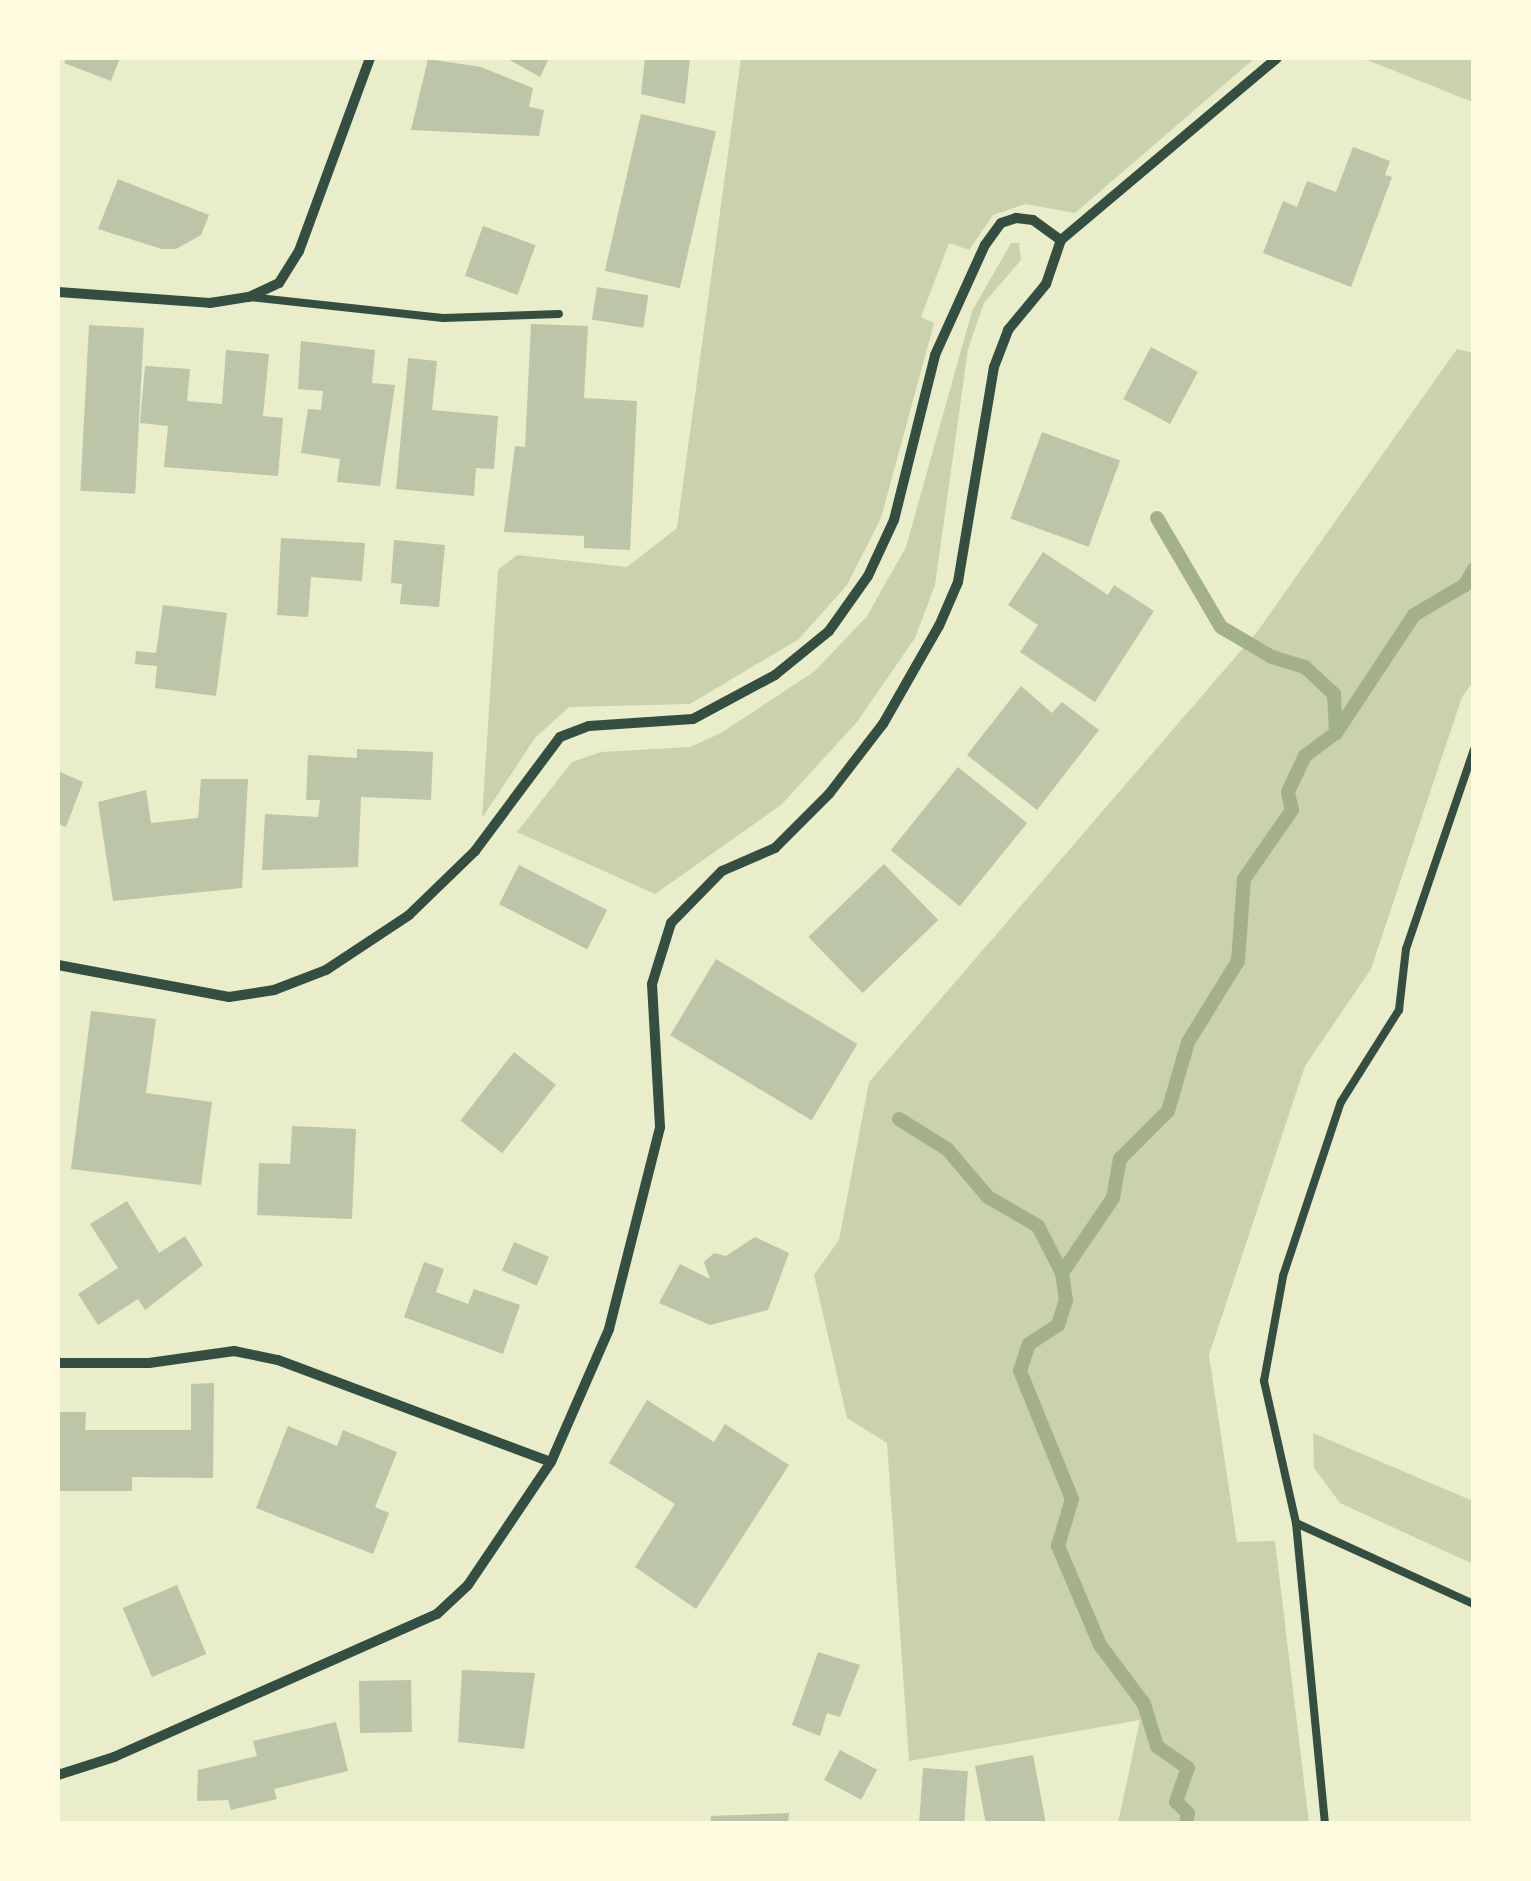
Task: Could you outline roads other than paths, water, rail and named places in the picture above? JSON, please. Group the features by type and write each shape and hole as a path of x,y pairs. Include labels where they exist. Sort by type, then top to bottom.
{"street":[{"path":"58,292 210,304 248,297 279,282 299,250 370,58"},
{"path":"58,1775 114,1757 437,1614 468,1585 551,1462 609,1329 653,1160 661,1100 652,984 671,923 722,871 776,848 816,808 902,691 958,582 994,367 1008,330 1046,284 1061,240 1277,58"},
{"path":"58,965 229,997 274,990 326,970 410,916 462,864 560,737 589,726 692,719 775,675 829,631 868,576 894,520 935,355 985,244 1001,223 1016,218 1033,220 1061,240"},
{"path":"58,1363 148,1363 234,1352 264,1357 551,1462"}],"lane":[{"path":"248,297 443,318 559,314"},
{"path":"1325,1824 1296,1523 1264,1381 1282,1276 1340,1102 1399,1010 1406,949 1474,750"},
{"path":"1296,1523 1474,1604"}],"waterway":[{"path":"1157,518 1221,627 1272,657 1305,667 1334,694 1336,733"},
{"path":"1186,1824 1188,1813 1176,1802 1188,1768 1157,1746 1144,1704 1100,1645 1058,1546 1072,1499 1020,1371 1029,1344 1058,1325 1066,1301 1062,1273 1113,1198 1120,1159 1168,1111 1188,1042 1238,961 1244,879 1292,810 1288,792 1305,756 1336,733 1414,615 1465,585 1474,569"},
{"path":"899,1119 947,1149 988,1197 1038,1226 1062,1273"}]}
